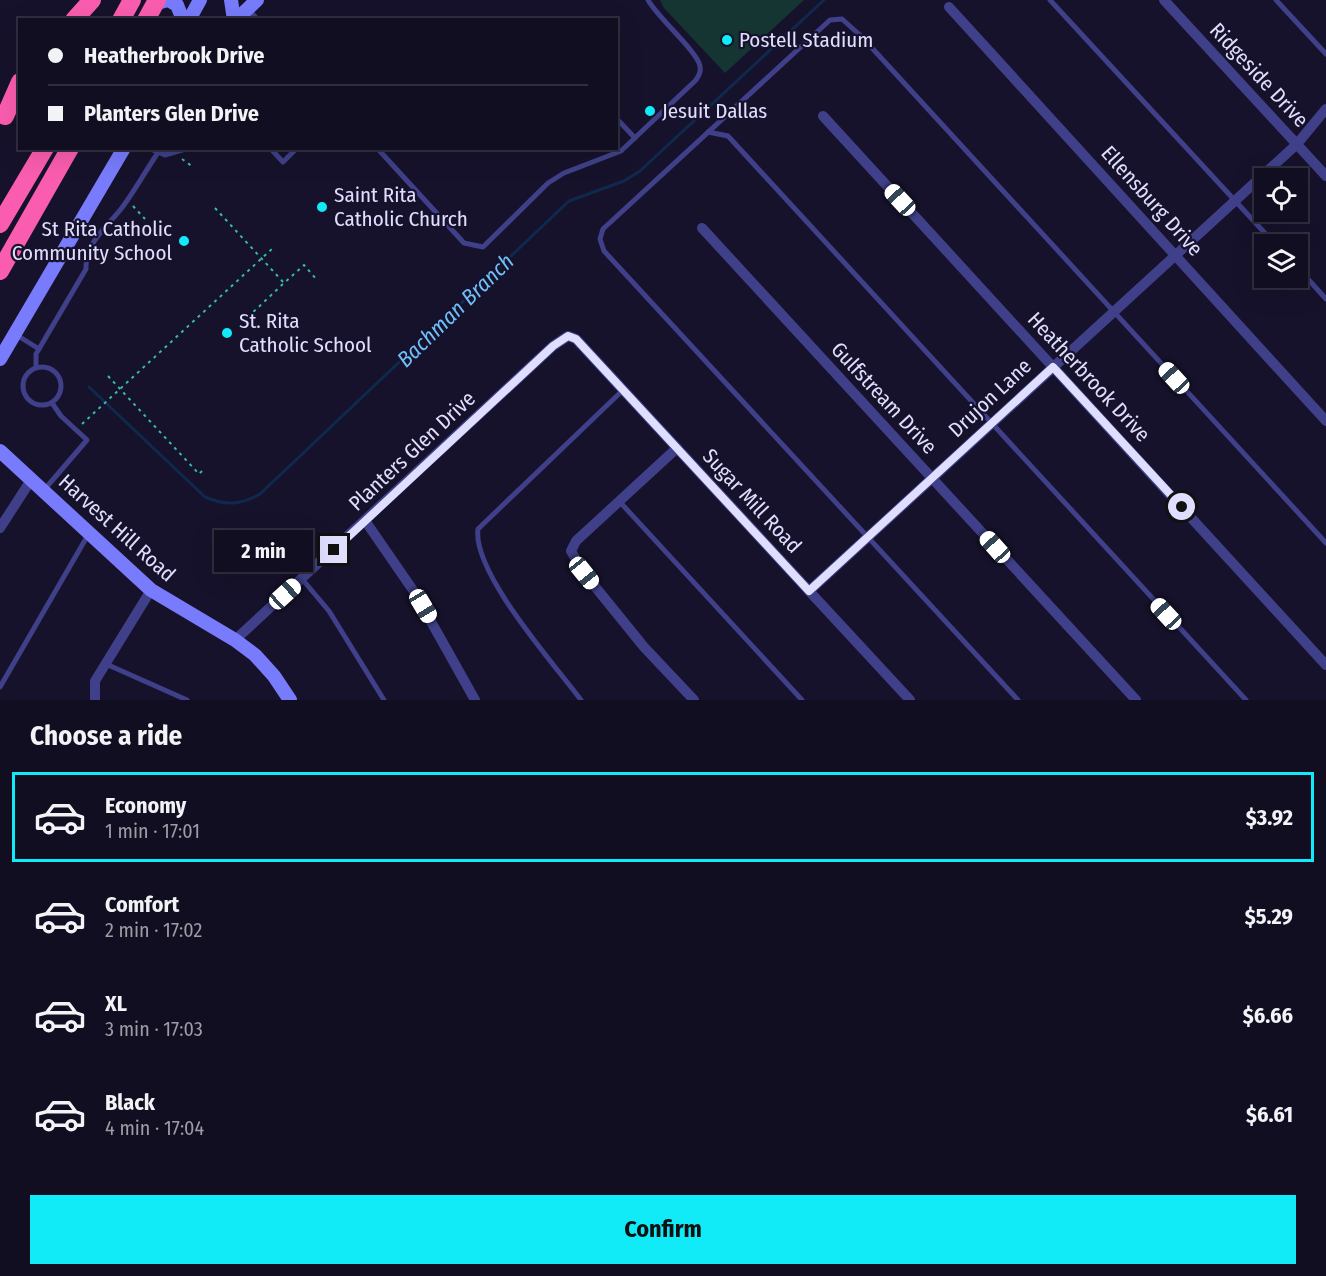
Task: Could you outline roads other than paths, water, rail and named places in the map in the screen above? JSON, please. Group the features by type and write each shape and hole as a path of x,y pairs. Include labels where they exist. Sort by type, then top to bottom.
{"highway":[{"path":"76,18 92,0"},
{"path":"122,18 132,0"},
{"path":"147,18 159,1"},
{"path":"2,120 18,86"},
{"path":"0,224 44,150"},
{"path":"0,279 4,263 69,150"}],"main road":[{"path":"133,18 159,1 168,0 177,5 182,18"},
{"path":"190,18 200,0"},
{"path":"231,0 235,18"},
{"path":"237,18 252,4"},
{"path":"2,120 18,104"},
{"path":"0,359 123,150"},
{"name":"Harvest Hill Road","path":"0,451 151,590 235,640 255,655 274,676 290,700"}],"street":[{"name":"Ridgeside Drive","path":"1164,0 1326,176"},
{"name":"Ellensburg Drive","path":"949,7 1326,421"},
{"name":"Drujon Lane","path":"809,591 1297,144 1326,109"},
{"name":"Heatherbrook Drive","path":"823,116 1326,664"},
{"name":"Gulfstream Drive","path":"702,228 1136,700"},
{"name":"Sugar Mill Road","path":"562,339 568,336 576,339 910,700"},
{"name":"Planters Glen Drive","path":"235,640 366,522 562,339"},
{"path":"677,448 576,541 571,551 584,573 644,647 694,700"},
{"path":"0,528 31,480"},
{"path":"366,522 415,593 475,700"},
{"path":"95,700 95,681 151,590"}],"lane":[{"path":"379,150 464,243 474,247 487,244 556,177 614,154 635,138 696,80 700,71 698,60 648,0"},
{"path":"1050,0 1266,234"},
{"path":"1276,0 1326,54"},
{"path":"1018,700 604,251 600,239 603,229 830,20 842,19 869,45 1326,543"},
{"path":"618,120 635,138"},
{"path":"708,132 728,136 1246,700"},
{"path":"151,150 157,154 175,154 184,150"},
{"path":"272,150 283,162 295,150"},
{"path":"36,367 34,359 86,269 86,259 98,234 120,210 157,154"},
{"path":"65,248 86,259"},
{"path":"1308,279 1326,299"},
{"path":"15,334 39,349"},
{"path":"36,367 49,368 58,376 61,388 52,403 34,404 25,395 23,382 25,376 36,367"},
{"path":"581,700 505,600 490,573 476,538 477,529 623,390"},
{"path":"43,491 87,440 61,417 52,403"},
{"path":"619,501 802,700"},
{"path":"0,687 88,533"},
{"path":"302,579 329,611 384,700"},
{"path":"105,663 187,700"}],"waterway":[{"name":"Bachman Branch","path":"89,387 205,497 233,503 260,494 569,201 624,181 640,171 824,0"}],"place":[{"name":"Postell Stadium","path":"727,40"},
{"name":"Jesuit Dallas","path":"650,111"},
{"name":"Saint Rita Catholic Church","path":"322,207"},
{"name":"St Rita Catholic Community School","path":"184,241"},
{"name":"St. Rita Catholic School","path":"227,333"}]}
